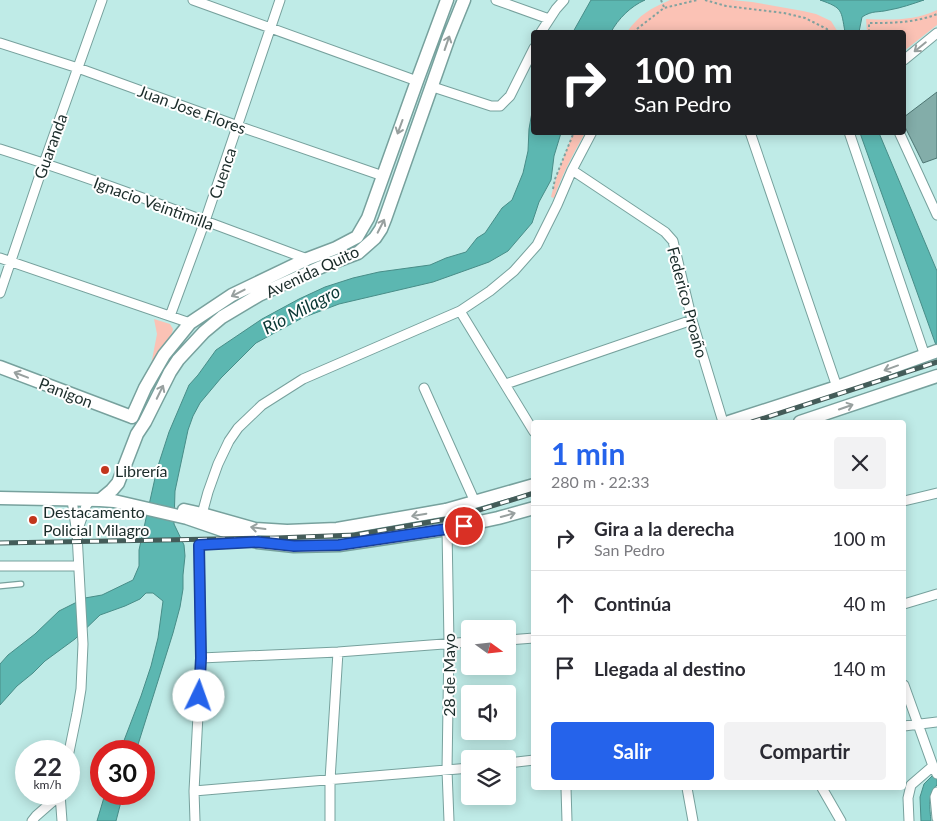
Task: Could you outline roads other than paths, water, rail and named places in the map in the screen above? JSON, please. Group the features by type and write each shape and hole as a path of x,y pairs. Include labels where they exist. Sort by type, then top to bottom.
{"main road":[{"name":"Avenida Quito","path":"132,417 145,388 164,355 190,324 232,295 336,248 357,236 368,218 447,0"},
{"name":"Avenida Quito","path":"96,500 112,490 118,483 137,434 170,372 178,360 210,327 222,317 259,295 321,267 358,253 375,238 385,219 449,37 464,0"},
{"path":"735,420 933,353"},
{"name":"Panigon","path":"0,367 132,417"},
{"path":"808,420 936,379"},
{"path":"132,417 136,424 137,434"},
{"path":"118,483 119,494 124,499"},
{"path":"187,514 202,514 255,529 287,531 337,529 446,510 531,486"},
{"path":"0,498 124,499 187,514 257,542 294,546 339,545 447,529 531,509"}],"street":[{"name":"Guaranda","path":"0,293 102,0"},
{"path":"193,0 417,81"},
{"name":"Cuenca","path":"170,316 205,221 280,0"},
{"path":"496,0 549,19"},
{"path":"542,30 556,8 564,0"},
{"path":"906,58 937,33"},
{"name":"Juan Jose Flores","path":"0,43 78,68 383,176"},
{"path":"433,87 491,106 500,106 510,96 531,54"},
{"path":"202,514 218,464 229,441 238,428 262,404 303,378 460,311 490,291 514,271 537,245 590,135"},
{"path":"751,135 837,387"},
{"path":"851,135 933,353"},
{"path":"899,135 937,215"},
{"name":"Ignacio Veintimilla","path":"0,149 205,221 307,260"},
{"name":"Federico Proaño","path":"572,170 664,232 673,241 692,320 722,420"},
{"path":"0,258 190,324"},
{"path":"460,311 531,427"},
{"path":"506,384 692,320"},
{"path":"424,388 475,502"},
{"path":"906,501 937,493"},
{"path":"71,740 81,689 83,644 77,534 72,500"},
{"path":"77,534 86,506 96,500"},
{"name":"28 de Mayo","path":"447,529 449,643 447,770 449,821"},
{"path":"196,821 194,791 201,658 199,545 257,542"},
{"path":"0,566 78,566"},
{"path":"906,603 937,594"},
{"path":"516,639 531,638"},
{"path":"201,658 338,652 461,642"},
{"path":"330,821 330,780 338,652"},
{"path":"906,691 935,770 911,785 908,798 909,821"},
{"path":"906,726 937,722"},
{"path":"516,762 531,760"},
{"path":"194,791 461,769"},
{"path":"566,790 566,821"},
{"path":"687,790 693,821"},
{"path":"823,790 841,821"},
{"path":"937,792 935,797 937,818"},
{"path":"32,821 48,805"},
{"path":"61,805 62,821"}],"lane":[{"path":"0,586 21,584"}],"water":[{"path":"591,0 645,0 625,13 612,30 574,30"},
{"path":"820,0 924,0 898,8 869,13 862,17 859,30 845,30 840,11 833,5"},
{"name":"Río Milagro","path":"531,118 531,135 560,135 554,156 551,180 539,202 532,223 508,251 489,262 433,282 339,304 302,318 256,343 221,378 200,403 188,430 175,491 174,524 184,545 185,556 180,607 139,740 124,740 151,666 158,638 163,601 153,593 146,593 140,599 100,615 75,639 45,661 17,686 0,705 0,664 8,655 35,634 59,611 85,598 102,595 133,580 139,566 139,550 157,469 169,432 189,385 216,350 262,319 325,287 379,272 430,265 466,252 477,238 485,233 502,208 512,200 523,173 528,151"},
{"path":"861,135 880,135 937,271 937,348"},
{"path":"937,771 937,785 930,797 931,821 921,821 920,797 924,784"},
{"path":"102,805 120,805 116,821 97,821"}],"railway":[{"path":"758,420 937,362"},
{"path":"0,543 355,535 453,518 531,494"}],"place":[{"name":"Librería","path":"105,470"},
{"name":"Destacamento Policial Milagro","path":"33,520"}]}
